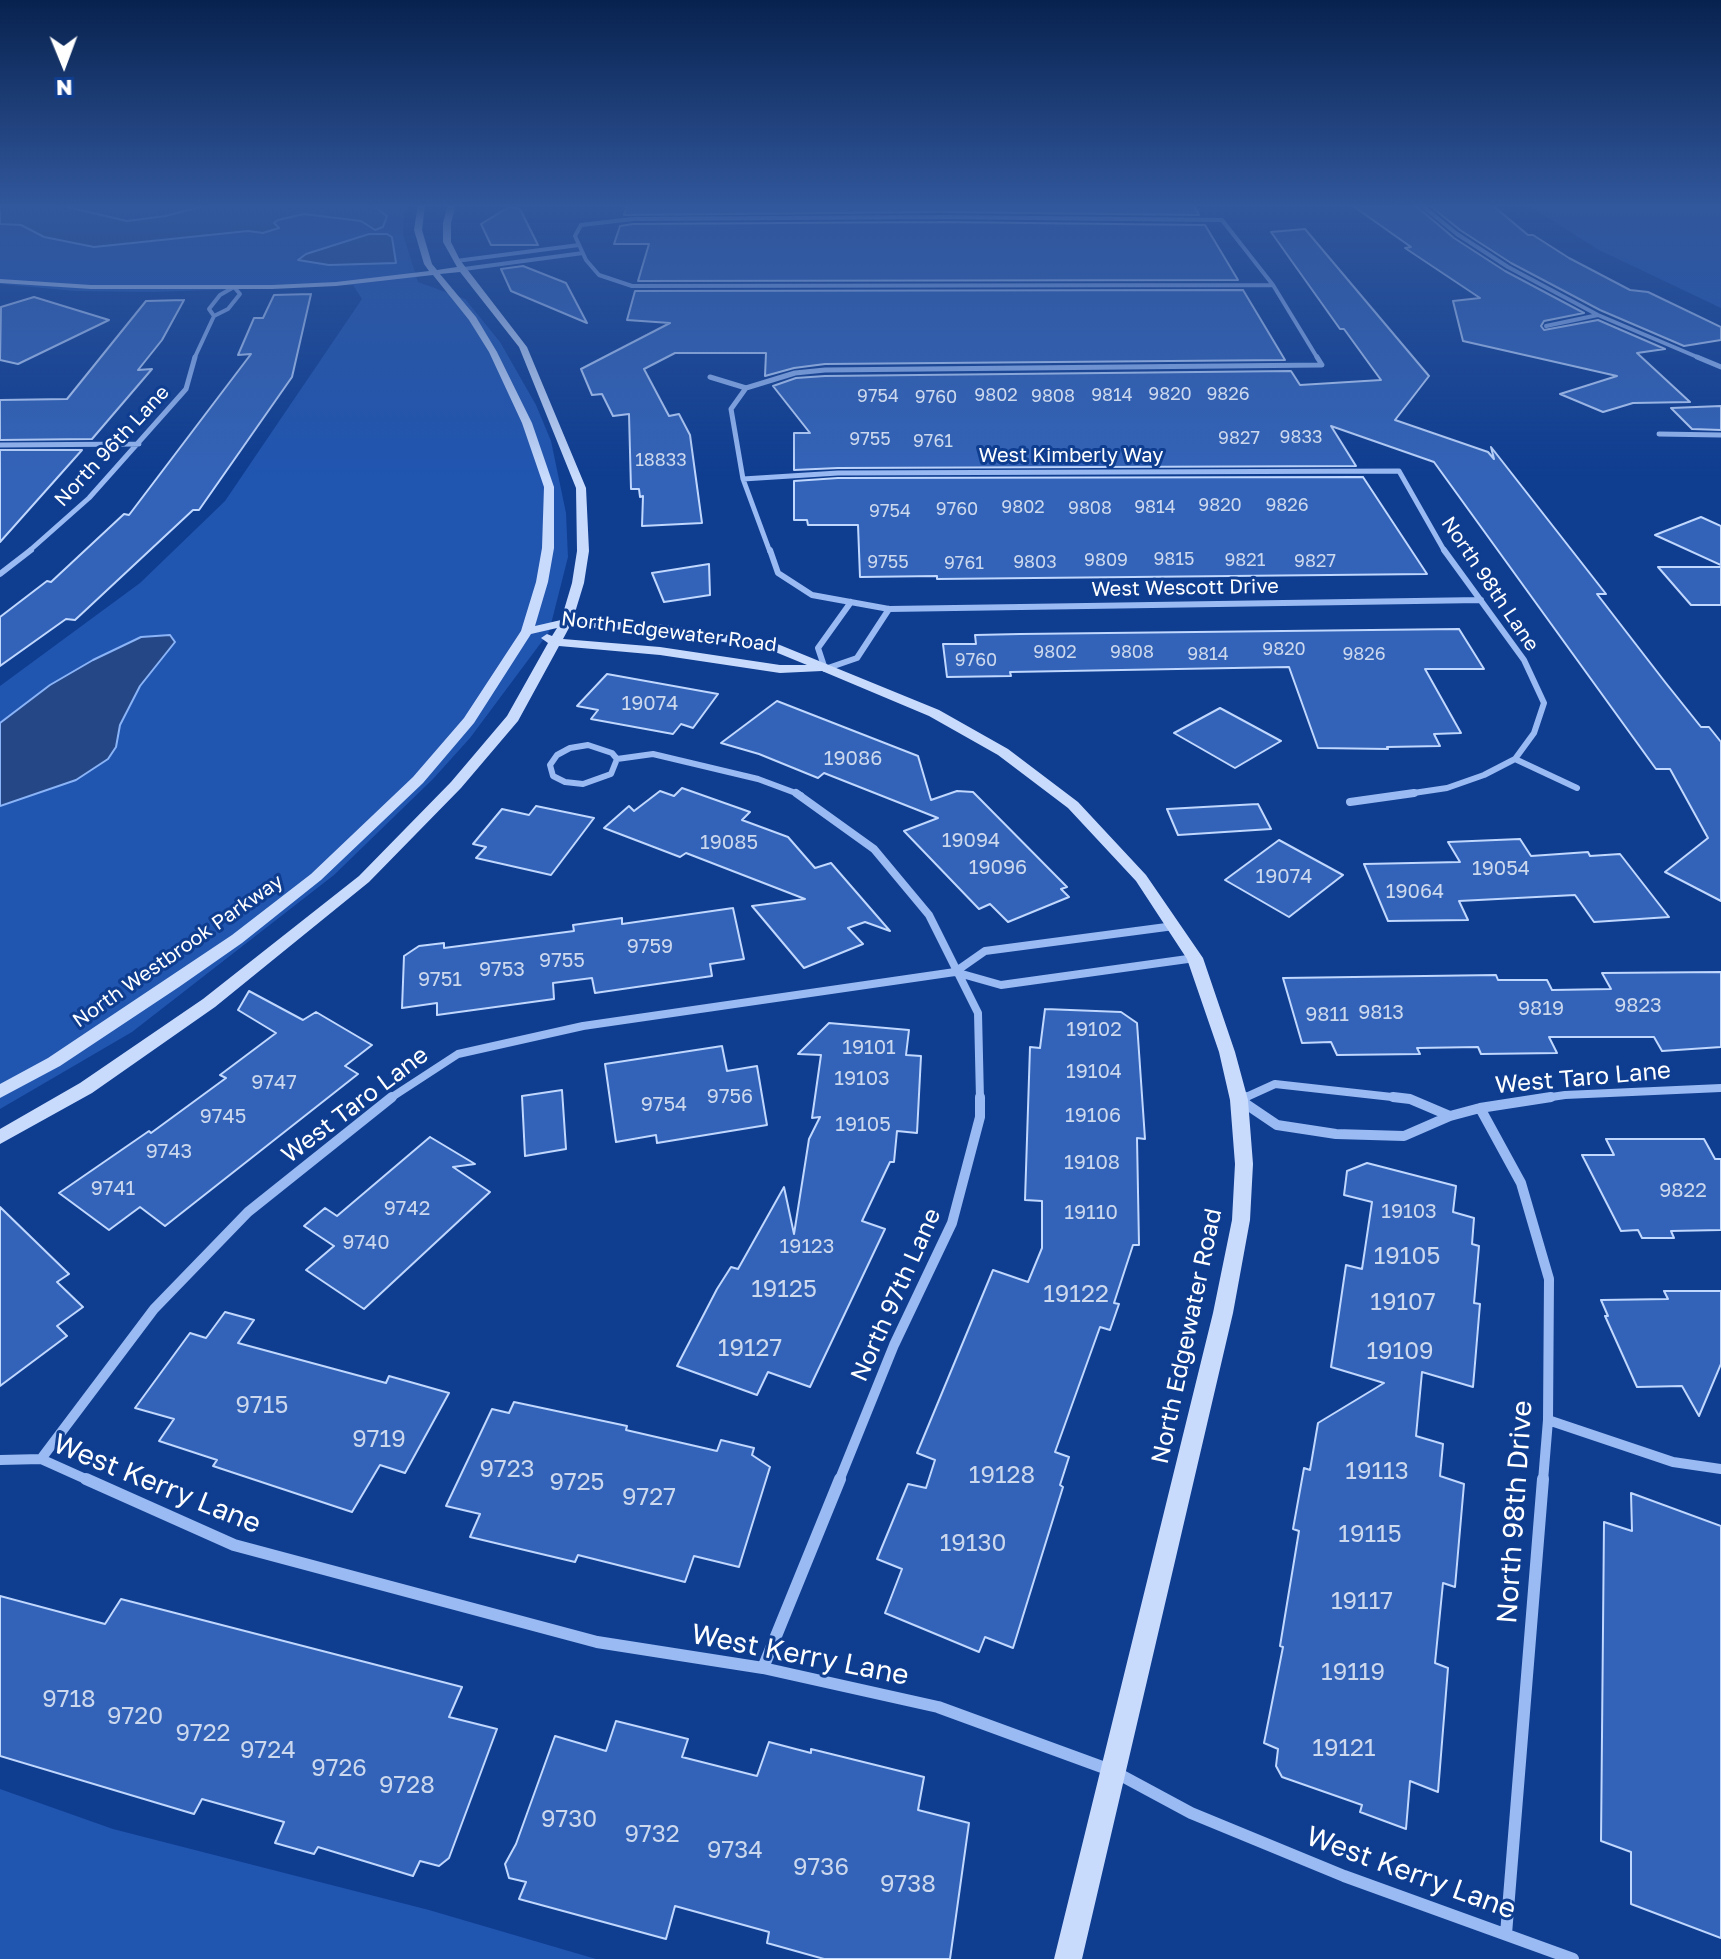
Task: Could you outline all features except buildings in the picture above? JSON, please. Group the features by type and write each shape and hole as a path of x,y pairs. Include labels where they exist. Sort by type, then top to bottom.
{"street":[{"name":"North 96th Lane","path":"214,316 209,309 220,295"},
{"name":"North 96th Lane","path":"1,572 47,538 139,444 186,389 197,349 214,316 228,309 239,295"},
{"name":"North Westbrook Parkway","path":"0,1092 54,1062 173,983 316,877 418,780 469,720 527,631 542,582 548,548 549,487 527,423 493,352 473,319 454,295"},
{"path":"0,1137 86,1088 209,1003 364,879 456,785 513,718 566,622 578,583 583,551 581,488 523,347 483,295"},
{"path":"710,377 746,388 795,373 825,370 1322,365 1279,295"},
{"path":"1561,295 1598,315 1721,367"},
{"path":"1546,326 1598,315"},
{"path":"746,388 731,409 743,479 778,573 812,595 851,602 889,609 857,658 825,669 818,648 851,602"},
{"path":"1659,434 1721,435"},
{"path":"0,445 139,444"},
{"name":"West Kimberly Way","path":"743,479 838,473 1399,471"},
{"name":"North 98th Lane","path":"1399,471 1450,561 1524,660 1544,703 1534,733 1515,759"},
{"name":"West Wescott Drive","path":"889,609 1481,600"},
{"name":"North Edgewater Road","path":"527,631 566,622 708,634 771,646 934,713 1003,752 1073,805 1141,878 1195,958 1227,1052 1239,1100 1244,1164 1241,1220 1223,1313 1068,1959"},
{"name":"North Edgewater Road","path":"527,631 556,642 660,651 780,669 825,669"},
{"name":"North 97th Lane","path":"576,746 598,746 617,759 611,774 596,782 565,782 550,772 550,765 557,755 576,746"},
{"name":"North 97th Lane","path":"617,759 653,754 758,779 802,795 874,849 929,915 978,1013 980,1117 952,1223 894,1345 763,1668"},
{"path":"1350,802 1447,788 1484,775 1515,759 1577,788"},
{"name":"West Taro Lane","path":"955,972 985,951 1176,926"},
{"name":"West Taro Lane","path":"41,1459 154,1309 248,1212 407,1085 458,1054 583,1026 955,972 1001,985 1195,958"},
{"path":"1239,1100 1275,1084 1410,1099 1450,1116"},
{"name":"West Taro Lane","path":"1239,1100 1277,1125 1336,1134 1404,1136 1450,1116 1480,1108 1565,1095 1721,1088"},
{"name":"North 98th Drive","path":"1480,1108 1521,1183 1549,1279 1548,1420 1506,1934"},
{"path":"1548,1420 1673,1462 1721,1469"},
{"name":"West Kerry Lane","path":"0,1460 41,1459 234,1545 597,1642 763,1668 938,1707 1113,1771 1205,1819 1344,1876 1573,1959"}],"shaded area":[{"path":"360,295 455,295 465,299 500,342 536,405 551,441 566,513 568,557 549,632 470,738 433,779 334,875 132,1032 0,1109 0,686 140,583 225,501 362,299"},
{"path":"1695,295 1721,295 1721,308"},
{"path":"170,635 175,642 140,686 120,725 116,747 108,759 76,780 0,806 0,723 50,685 93,660 141,637"},
{"path":"0,1789 113,1829 429,1910 596,1959 0,1959"}]}
